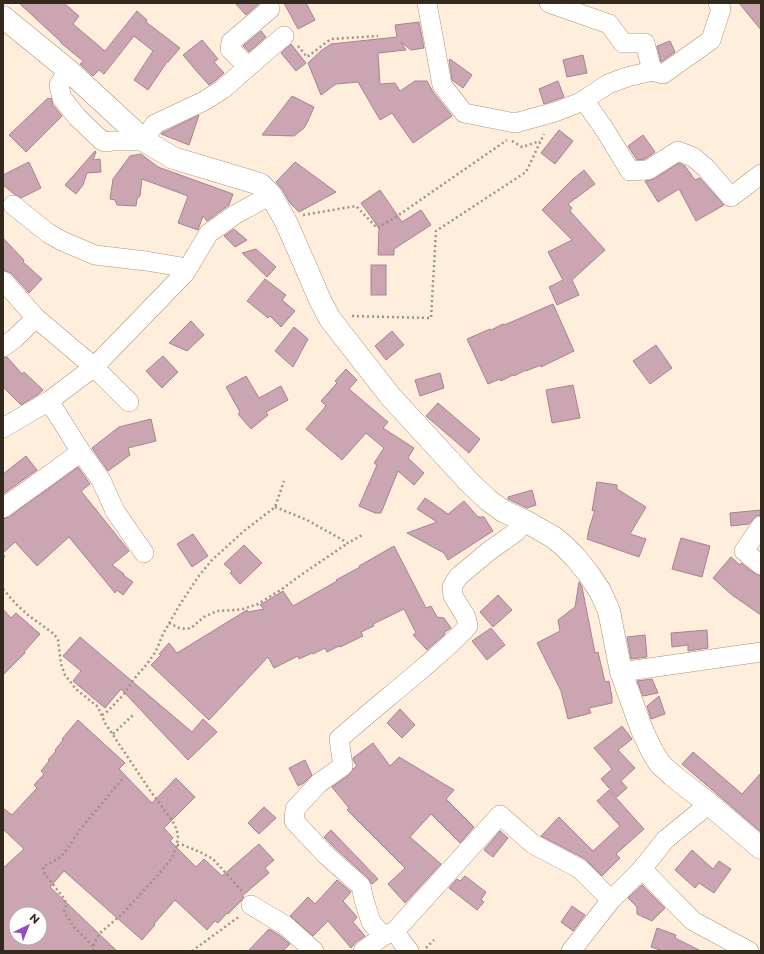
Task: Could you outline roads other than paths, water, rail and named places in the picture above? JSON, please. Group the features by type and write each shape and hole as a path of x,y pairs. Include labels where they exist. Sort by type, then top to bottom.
{"street":[{"path":"427,3 442,85 464,113 515,123 555,112 584,100 608,84 627,77 652,71 664,74 711,40 721,9 718,3"},
{"path":"549,3 609,24 623,43 645,43 652,71"},
{"path":"248,67 230,49 231,42 270,9"},
{"path":"3,17 68,70 145,141 172,158 260,184 271,195 286,222 320,300 330,319 391,397 469,482 488,500 504,511 553,537 575,557 588,573 600,591 609,611 621,672 642,730 660,764 761,848"},
{"path":"145,141 155,124 204,101 223,89 284,36"},
{"path":"68,70 59,85 62,98 77,117 100,140 104,142 145,141"},
{"path":"584,100 605,130 630,171 648,170 678,151 693,157 706,168 731,197 761,174"},
{"path":"3,428 49,401 94,368 185,273 208,233 236,214 271,195"},
{"path":"13,205 48,233 95,255 188,268"},
{"path":"3,281 36,318 94,368 129,402"},
{"path":"3,347 36,318"},
{"path":"49,401 81,452 101,480 115,511 144,553"},
{"path":"3,508 81,452"},
{"path":"409,951 402,942 371,922 361,886 326,855 294,821 295,809 319,783 343,766 339,740 359,721 432,660 468,626 466,618 453,596 452,587 458,577 489,551 516,532 524,521"},
{"path":"761,526 744,551 761,565"},
{"path":"621,672 761,652"},
{"path":"571,951 612,900 642,869 665,840 709,804"},
{"path":"364,951 389,934 500,815 534,844 580,869 612,900"},
{"path":"642,869 692,920 748,951"},
{"path":"251,905 286,926 314,951"}]}
